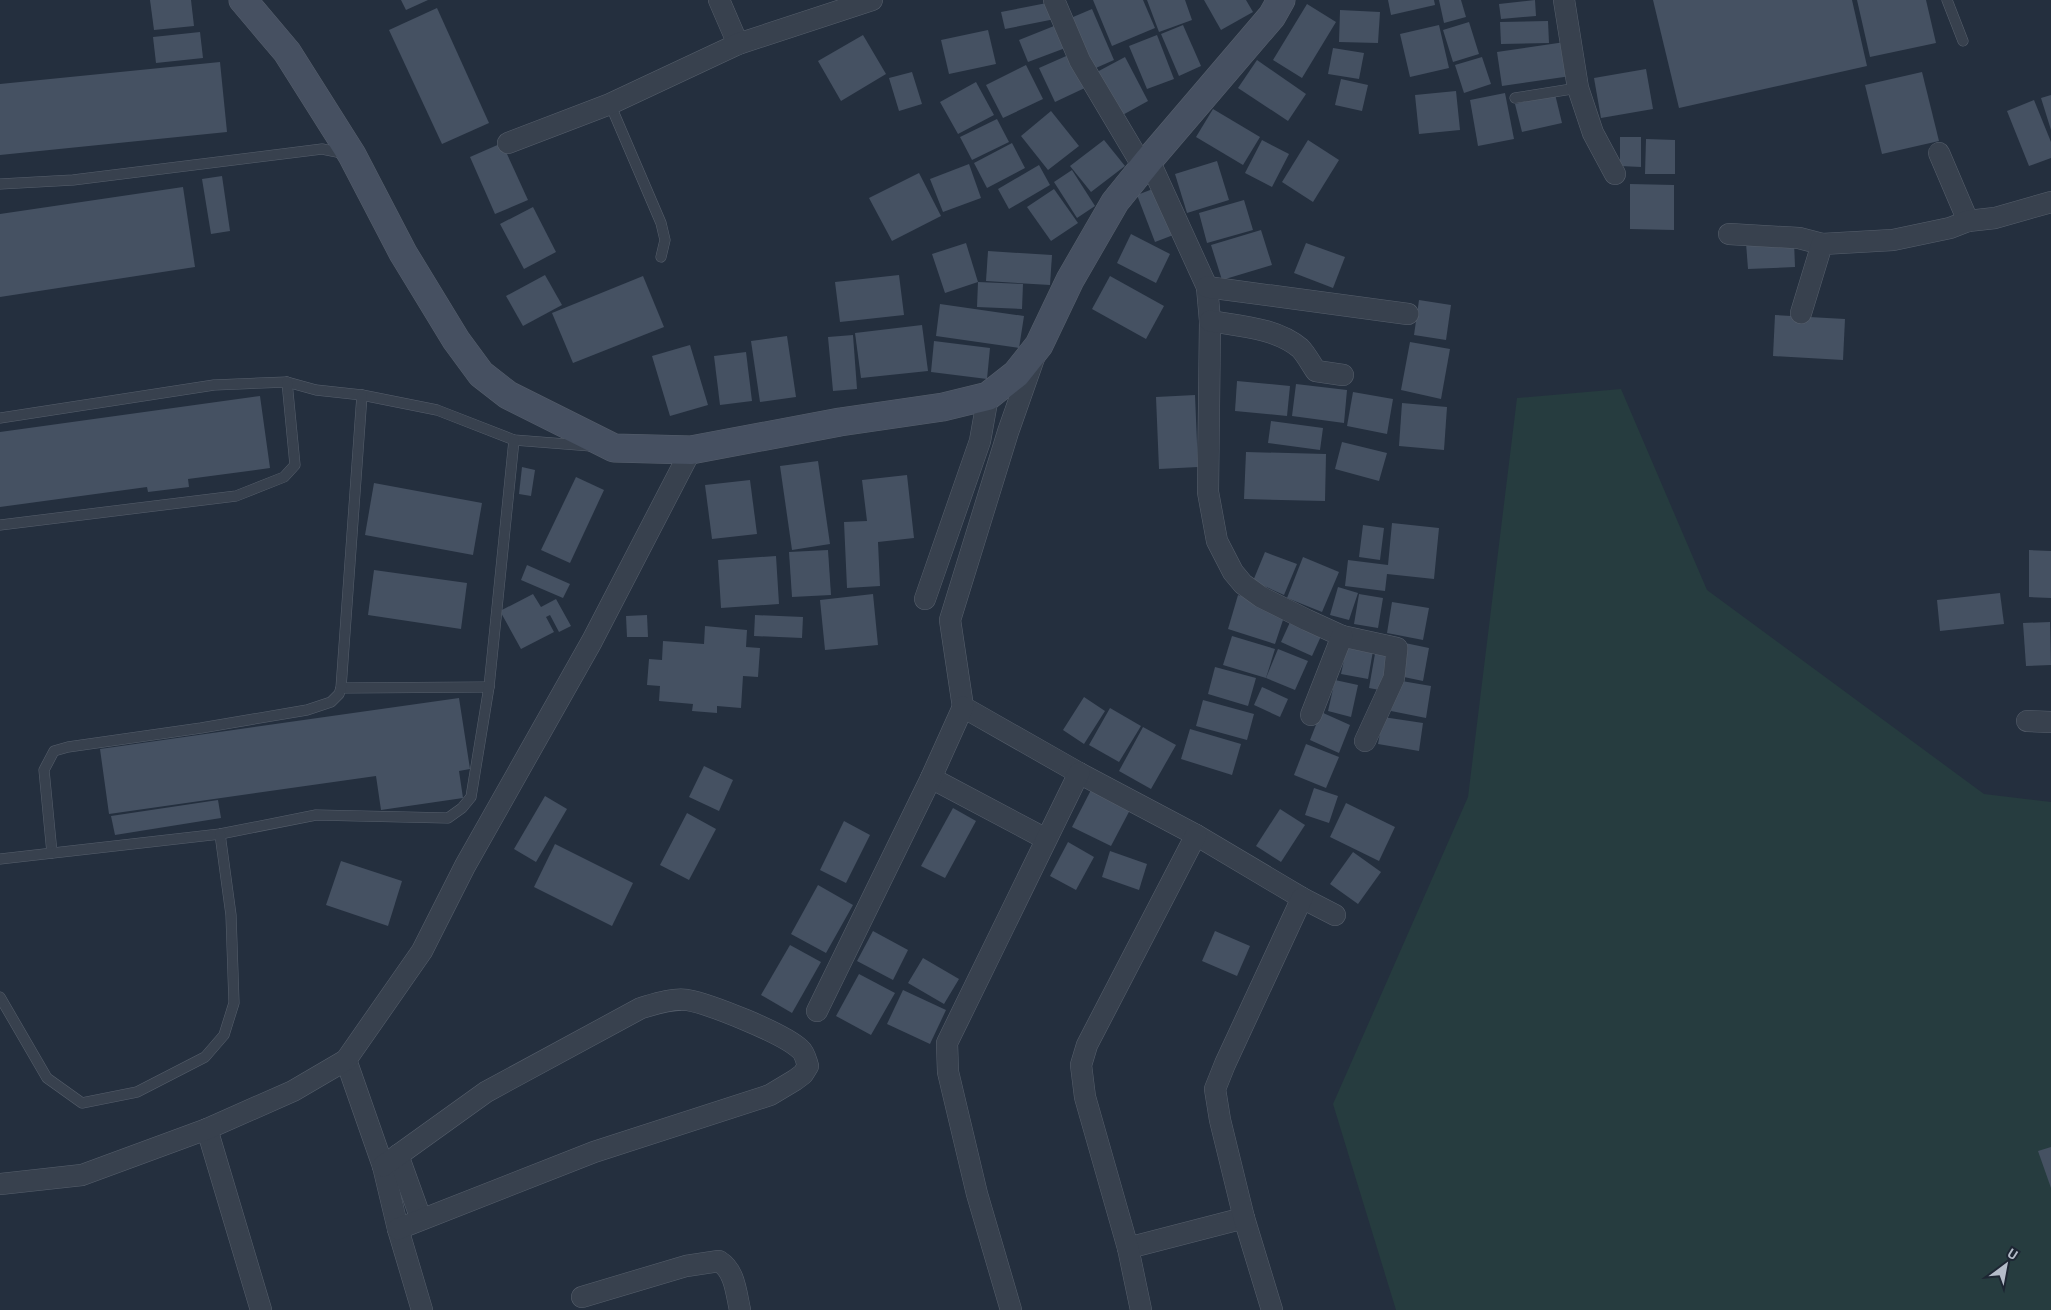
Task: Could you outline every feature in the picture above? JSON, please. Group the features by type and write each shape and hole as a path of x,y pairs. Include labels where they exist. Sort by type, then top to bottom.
{"street":[{"path":"243,0 287,52 352,155 403,253 456,340 481,374 508,395 614,448 691,450 840,422 943,406 988,396 1016,374 1039,345"},
{"path":"719,0 738,44"},
{"path":"508,144 610,104 738,44 872,0"},
{"path":"1054,0 1080,61 1146,163 1207,287 1210,321 1208,492 1217,542 1233,572 1243,584 1261,597 1342,636 1388,645 1398,650 1394,678 1365,741"},
{"path":"817,1011 931,778 963,707 950,620 1008,432 1039,345 1070,280 1115,202 1272,16 1281,0"},
{"path":"1564,0 1578,88 1593,133 1615,174"},
{"path":"1939,153 1968,221"},
{"path":"1729,234 1800,238 1822,244 1893,240 1950,228 1968,221 1995,218 2051,202"},
{"path":"1800,313 1822,244"},
{"path":"1207,287 1408,314"},
{"path":"1210,321 1266,331 1285,339 1301,349 1316,371 1343,375"},
{"path":"925,599 980,441 988,396"},
{"path":"0,1184 82,1175 207,1129 293,1091 346,1060 422,951 465,866 592,641 691,450"},
{"path":"1310,715 1342,636"},
{"path":"963,707 1080,773 1196,834 1302,898 1335,915"},
{"path":"2027,721 2051,722"},
{"path":"1011,1310 977,1194 948,1072 947,1043 1080,773"},
{"path":"931,778 1046,839"},
{"path":"1141,1310 1128,1248 1086,1097 1082,1064 1087,1045 1196,834"},
{"path":"1272,1310 1244,1218 1215,1089 1302,898"},
{"path":"390,1161 486,1092 641,1008 661,1002 685,1000 787,1038 802,1050 808,1066 803,1074 770,1095 594,1152 398,1229"},
{"path":"346,1060 390,1161 422,1220"},
{"path":"207,1129 261,1310"},
{"path":"390,1161 398,1229 422,1310"},
{"path":"1128,1248 1244,1218"},
{"path":"582,1297 686,1266 718,1261 728,1266 734,1281 740,1310"}],"lane":[{"path":"1947,0 1963,41"},
{"path":"1515,98 1578,88"},
{"path":"610,104 661,223 665,240 662,257"},
{"path":"0,184 73,180 322,149 352,155"},
{"path":"0,418 214,385 287,382 316,390 362,395 437,410 514,440 614,448"},
{"path":"0,524 236,496 284,477 295,465 287,382"},
{"path":"52,853 44,770 54,751 68,747 201,728 306,710 331,702 339,694 341,688 362,395"},
{"path":"0,859 220,834 316,815 448,818 462,808 471,798 489,687 514,440"},
{"path":"341,688 489,687"},
{"path":"0,997 47,1078 82,1103 137,1092 205,1056 224,1036 234,1002 231,916 220,834"}],"green space":[{"path":"1621,389 1707,590 1984,794 2051,802 2051,1310 1396,1310 1333,1104 1468,797 1517,398"}],"building":[{"path":"150,0 191,0 194,26 154,30"},
{"path":"401,0 428,0 406,10"},
{"path":"1093,0 1143,0 1155,28 1112,46"},
{"path":"1147,0 1185,0 1192,20 1159,32"},
{"path":"1204,0 1246,0 1253,12 1221,30"},
{"path":"1388,0 1434,0 1435,5 1391,15"},
{"path":"1439,0 1461,0 1466,17 1444,23"},
{"path":"1535,0 1536,16 1501,19 1499,4"},
{"path":"1653,0 1852,0 1867,66 1679,108"},
{"path":"1857,0 1926,0 1936,43 1870,57"},
{"path":"1052,2 1055,19 1005,29 1001,12"},
{"path":"1307,4 1336,22 1302,78 1273,60"},
{"path":"437,8 489,123 442,144 389,30"},
{"path":"1092,9 1114,60 1089,71 1066,20"},
{"path":"1340,10 1380,12 1378,43 1339,42"},
{"path":"1548,21 1549,43 1501,44 1500,22"},
{"path":"1469,22 1479,54 1453,62 1443,30"},
{"path":"1059,24 1068,47 1028,62 1019,40"},
{"path":"1183,25 1201,66 1179,76 1161,34"},
{"path":"1439,25 1449,68 1410,77 1400,34"},
{"path":"988,30 996,64 949,74 941,40"},
{"path":"200,32 203,58 156,63 153,37"},
{"path":"863,35 886,74 841,101 818,61"},
{"path":"1157,35 1174,79 1147,89 1129,46"},
{"path":"1565,42 1571,76 1502,86 1497,52"},
{"path":"1333,48 1364,53 1359,79 1328,74"},
{"path":"1073,53 1089,86 1055,102 1039,68"},
{"path":"1125,57 1148,101 1119,117 1095,73"},
{"path":"1482,57 1491,84 1464,93 1455,65"},
{"path":"1257,60 1306,94 1288,121 1238,88"},
{"path":"220,62 227,132 0,155 0,84"},
{"path":"1026,65 1043,99 1003,118 986,85"},
{"path":"1646,69 1653,109 1601,118 1594,78"},
{"path":"912,72 922,104 899,111 889,78"},
{"path":"1922,72 1939,141 1882,154 1865,85"},
{"path":"1341,79 1368,85 1362,111 1335,105"},
{"path":"976,82 994,115 958,134 940,102"},
{"path":"1456,91 1460,130 1419,134 1415,95"},
{"path":"1505,93 1514,139 1478,146 1470,100"},
{"path":"1555,94 1562,123 1522,132 1515,104"},
{"path":"2051,95 2051,130 2041,98"},
{"path":"2034,100 2051,142 2051,158 2029,166 2007,111"},
{"path":"1213,109 1260,137 1243,165 1196,137"},
{"path":"1051,111 1079,146 1048,170 1021,136"},
{"path":"997,119 1009,142 972,160 960,137"},
{"path":"1620,137 1641,137 1641,167 1620,166"},
{"path":"1646,139 1675,140 1675,174 1645,174"},
{"path":"1104,140 1125,166 1091,192 1070,166"},
{"path":"1262,140 1289,154 1272,187 1245,173"},
{"path":"1308,140 1339,160 1313,202 1282,182"},
{"path":"502,143 528,200 495,214 470,157"},
{"path":"1012,143 1025,168 987,188 974,163"},
{"path":"1217,161 1229,200 1187,213 1175,174"},
{"path":"969,164 981,198 943,212 930,179"},
{"path":"1039,165 1050,185 1009,209 998,189"},
{"path":"1072,170 1095,206 1077,218 1054,182"},
{"path":"919,173 941,216 892,241 869,198"},
{"path":"222,176 230,231 211,234 202,179"},
{"path":"1630,184 1674,185 1674,230 1630,229"},
{"path":"183,187 195,267 0,297 0,214"},
{"path":"1158,187 1176,234 1155,242 1137,195"},
{"path":"1054,189 1078,223 1051,241 1027,207"},
{"path":"1244,200 1253,230 1207,243 1199,213"},
{"path":"533,207 556,252 524,269 500,224"},
{"path":"1261,230 1272,265 1222,280 1211,245"},
{"path":"1131,234 1170,254 1156,283 1117,263"},
{"path":"1794,241 1795,267 1748,269 1746,243"},
{"path":"966,243 978,282 945,293 932,254"},
{"path":"1306,243 1345,257 1333,288 1294,273"},
{"path":"988,251 1052,255 1050,285 986,281"},
{"path":"545,275 562,305 523,326 506,296"},
{"path":"899,275 904,315 840,322 835,282"},
{"path":"643,276 664,327 573,363 552,313"},
{"path":"1110,276 1164,306 1146,339 1092,309"},
{"path":"978,282 1023,284 1022,309 977,307"},
{"path":"1419,300 1451,305 1446,340 1414,335"},
{"path":"940,304 1024,316 1019,348 936,336"},
{"path":"1775,315 1845,319 1843,360 1773,356"},
{"path":"922,325 928,371 861,378 855,333"},
{"path":"853,335 857,389 833,391 828,337"},
{"path":"787,336 796,397 760,402 751,341"},
{"path":"934,341 990,348 987,379 931,372"},
{"path":"1410,342 1450,349 1441,399 1401,390"},
{"path":"690,345 708,405 670,416 652,356"},
{"path":"746,352 752,401 720,405 714,356"},
{"path":"1237,381 1290,386 1287,416 1235,411"},
{"path":"1296,384 1347,390 1344,423 1292,416"},
{"path":"1353,392 1393,399 1387,434 1347,426"},
{"path":"1195,395 1198,467 1159,469 1156,397"},
{"path":"260,396 270,468 188,479 189,487 148,492 147,487 0,507 0,432"},
{"path":"1402,403 1447,407 1444,450 1399,446"},
{"path":"1271,421 1323,428 1320,450 1268,443"},
{"path":"1342,442 1387,453 1379,481 1335,469"},
{"path":"1246,452 1326,454 1325,501 1244,499"},
{"path":"818,461 830,544 792,550 780,466"},
{"path":"522,467 535,470 531,496 519,494"},
{"path":"907,475 914,538 878,542 880,586 847,588 844,522 867,521 862,480"},
{"path":"576,477 604,490 570,563 541,550"},
{"path":"750,480 757,534 712,539 705,485"},
{"path":"374,483 482,503 473,555 365,535"},
{"path":"1392,523 1439,528 1434,579 1387,574 1385,591 1345,586 1348,560 1388,565"},
{"path":"1363,525 1384,528 1380,560 1359,557"},
{"path":"828,550 831,595 792,597 789,552"},
{"path":"2029,550 2051,551 2051,598 2029,597"},
{"path":"1265,552 1297,564 1284,595 1253,581"},
{"path":"776,556 779,604 721,608 718,560"},
{"path":"1303,557 1339,572 1322,612 1287,598"},
{"path":"527,565 570,584 563,598 521,580"},
{"path":"374,570 467,583 461,629 368,615"},
{"path":"1338,587 1358,593 1349,620 1330,615"},
{"path":"2000,593 2004,624 1940,631 1937,600"},
{"path":"533,594 541,607 556,599 571,626 559,632 550,615 546,617 554,632 521,649 500,611"},
{"path":"873,594 878,645 825,650 820,600"},
{"path":"1359,594 1383,598 1378,628 1354,624"},
{"path":"1238,595 1286,611 1275,644 1228,629"},
{"path":"1392,602 1429,608 1423,640 1387,633"},
{"path":"647,615 648,637 627,637 626,616"},
{"path":"755,615 803,617 802,638 754,636"},
{"path":"1291,620 1322,634 1312,656 1281,642"},
{"path":"2050,622 2051,665 2026,666 2023,623"},
{"path":"705,626 747,630 746,647 760,648 758,677 743,676 741,708 717,706 717,713 692,711 693,704 659,701 660,686 647,685 649,659 662,660 663,641 704,644"},
{"path":"1232,636 1275,649 1266,678 1223,665"},
{"path":"1405,643 1429,648 1423,681 1399,676"},
{"path":"1347,646 1373,651 1368,679 1341,674"},
{"path":"1376,648 1392,651 1385,691 1369,688"},
{"path":"1278,649 1308,661 1295,690 1266,678"},
{"path":"1215,667 1256,678 1248,706 1208,694"},
{"path":"1335,680 1358,685 1351,717 1328,711"},
{"path":"1396,680 1431,686 1426,718 1391,711"},
{"path":"1262,687 1288,699 1280,717 1254,705"},
{"path":"1084,697 1105,711 1084,744 1063,730"},
{"path":"459,698 470,769 459,771 463,798 381,810 376,776 109,814 100,749"},
{"path":"1203,700 1254,714 1247,740 1196,726"},
{"path":"1110,708 1141,726 1119,762 1089,745"},
{"path":"1321,712 1350,725 1339,753 1310,740"},
{"path":"1383,717 1423,723 1419,751 1378,744"},
{"path":"1143,727 1176,745 1151,789 1119,771"},
{"path":"1190,729 1241,744 1232,775 1181,759"},
{"path":"1306,744 1339,757 1326,788 1294,775"},
{"path":"704,766 733,780 719,811 689,797"},
{"path":"1092,788 1131,808 1111,846 1072,827"},
{"path":"1314,788 1338,796 1329,823 1305,815"},
{"path":"545,796 567,809 536,862 514,849"},
{"path":"218,800 221,818 115,835 111,816"},
{"path":"1346,803 1395,827 1379,861 1330,837"},
{"path":"953,808 976,821 945,878 921,866"},
{"path":"1280,809 1305,825 1281,862 1256,846"},
{"path":"687,813 716,829 689,880 660,865"},
{"path":"844,821 870,835 846,883 820,870"},
{"path":"1068,842 1094,857 1076,890 1050,876"},
{"path":"555,844 633,883 612,926 534,887"},
{"path":"1110,851 1147,864 1139,890 1102,877"},
{"path":"1353,852 1381,872 1358,904 1330,884"},
{"path":"341,861 402,881 388,926 326,905"},
{"path":"818,885 853,905 826,953 791,934"},
{"path":"873,931 908,950 893,980 857,961"},
{"path":"1215,931 1250,946 1237,976 1202,961"},
{"path":"790,945 821,962 792,1013 761,995"},
{"path":"923,958 959,979 944,1004 908,983"},
{"path":"859,974 895,993 871,1035 836,1016"},
{"path":"903,990 946,1010 930,1044 887,1024"},
{"path":"2051,1147 2051,1188 2038,1151"}]}
